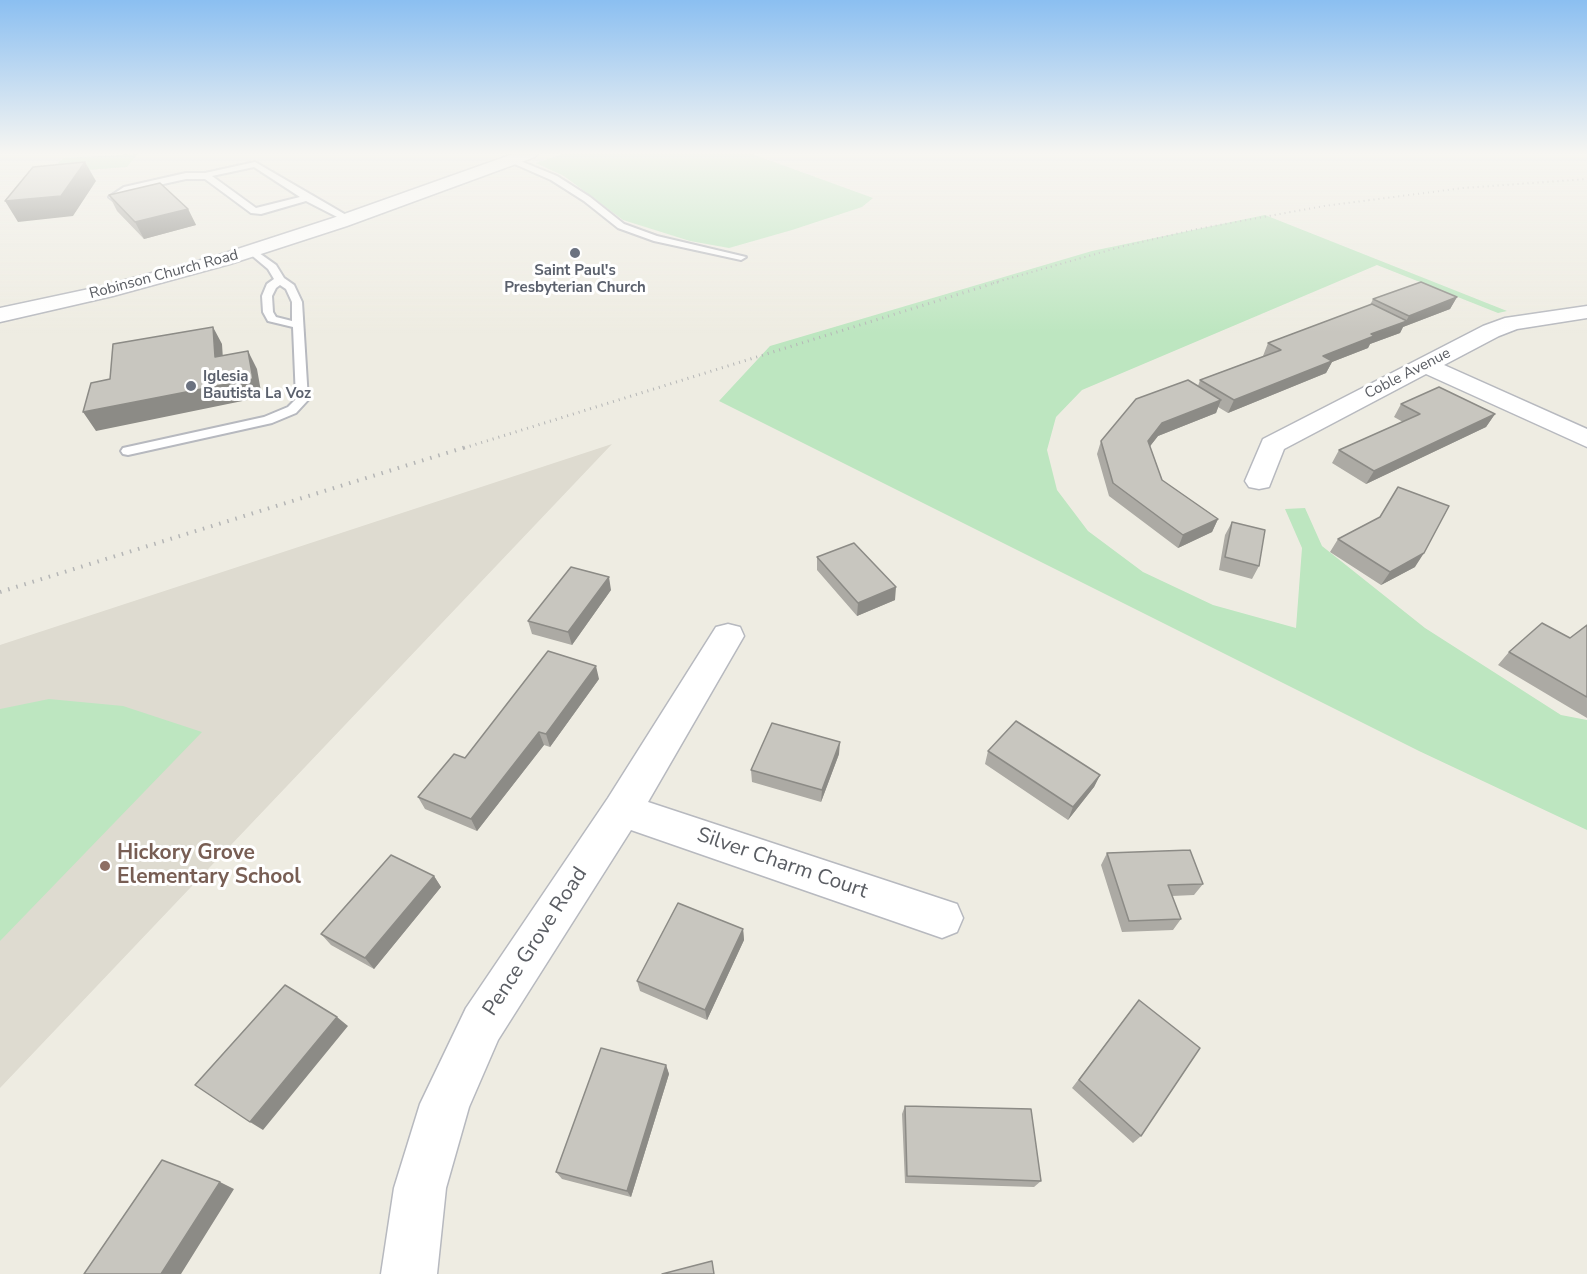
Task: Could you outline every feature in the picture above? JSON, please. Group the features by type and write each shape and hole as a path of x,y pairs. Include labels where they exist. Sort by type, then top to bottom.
{"street":[{"name":"Robinson Church Road","path":"0,315 106,292 252,251 363,213"},
{"name":"Coble Avenue","path":"1259,481 1272,445 1425,365 1491,331 1513,323 1587,312"},
{"path":"1425,365 1587,439"},
{"name":"Pence Grove Road","path":"410,1274 420,1188 445,1104 482,1024 622,810 729,636"},
{"name":"Silver Charm Court","path":"622,810 942,918"}],"lane":[{"path":"337,213 348,219"},
{"path":"605,213 621,226 654,238 741,256"},
{"path":"128,451 268,420 292,410 302,400 297,302 290,287 280,280 272,267 252,251"},
{"path":"280,280 272,286 267,296 268,312 272,319 297,325"}],"shaded area":[{"name":"Hickory Grove Elementary School","path":"612,444 0,1088 0,645"}],"green space":[{"path":"614,213 842,213 729,248 690,241 623,220"},
{"path":"1265,215 1507,311 1498,313 1377,265 1082,390 1056,417 1047,450 1057,490 1088,531 1143,572 1213,605 1296,628 1302,548 1285,509 1305,508 1322,546 1425,628 1561,715 1587,720 1587,830 1419,751 719,401 770,346 1092,251"},
{"path":"49,699 123,706 202,732 0,941 0,709"}],"building":[{"path":"127,213 170,213 135,222"},
{"path":"1421,282 1457,297 1409,316 1373,299"},
{"path":"1372,304 1407,321 1371,334 1374,336 1323,356 1332,361 1234,400 1200,380 1281,350 1268,343"},
{"path":"213,327 215,357 248,351 253,379 83,412 91,383 110,379 113,344"},
{"path":"1188,380 1221,400 1162,423 1148,441 1162,480 1218,519 1183,535 1113,483 1101,441 1136,399"},
{"path":"1439,387 1495,414 1374,471 1339,450 1420,414 1401,404"},
{"path":"1398,487 1449,506 1424,553 1390,572 1338,539 1380,517"},
{"path":"1232,522 1265,530 1259,566 1225,557"},
{"path":"854,543 896,587 858,603 817,557"},
{"path":"571,567 609,577 568,632 528,621"},
{"path":"1542,623 1570,638 1587,625 1587,697 1509,652"},
{"path":"548,651 596,666 546,734 539,732 471,819 418,797 454,754 465,758"},
{"path":"1016,721 1100,775 1073,807 988,751"},
{"path":"772,723 840,742 822,790 751,770"},
{"path":"1190,850 1203,884 1168,885 1181,919 1129,921 1107,853"},
{"path":"391,855 434,876 365,958 321,934"},
{"path":"678,903 743,929 705,1010 637,981"},
{"path":"285,985 337,1017 250,1122 195,1085"},
{"path":"1139,1000 1200,1048 1141,1136 1079,1080"},
{"path":"601,1048 666,1065 627,1191 556,1172"},
{"path":"905,1106 1031,1109 1041,1181 907,1176"},
{"path":"162,1160 220,1182 161,1274 84,1274"},
{"path":"712,1261 714,1274 662,1274"}],"railway":[{"path":"993,283 1124,246 1197,229 1283,213"},
{"path":"464,448 998,282"},
{"path":"0,592 469,446"}],"place":[{"name":"Saint Paul's Presbyterian Church","path":"575,253"},
{"name":"Iglesia Bautista La Voz","path":"191,386"},
{"name":"Hickory Grove Elementary School","path":"105,866"}]}
